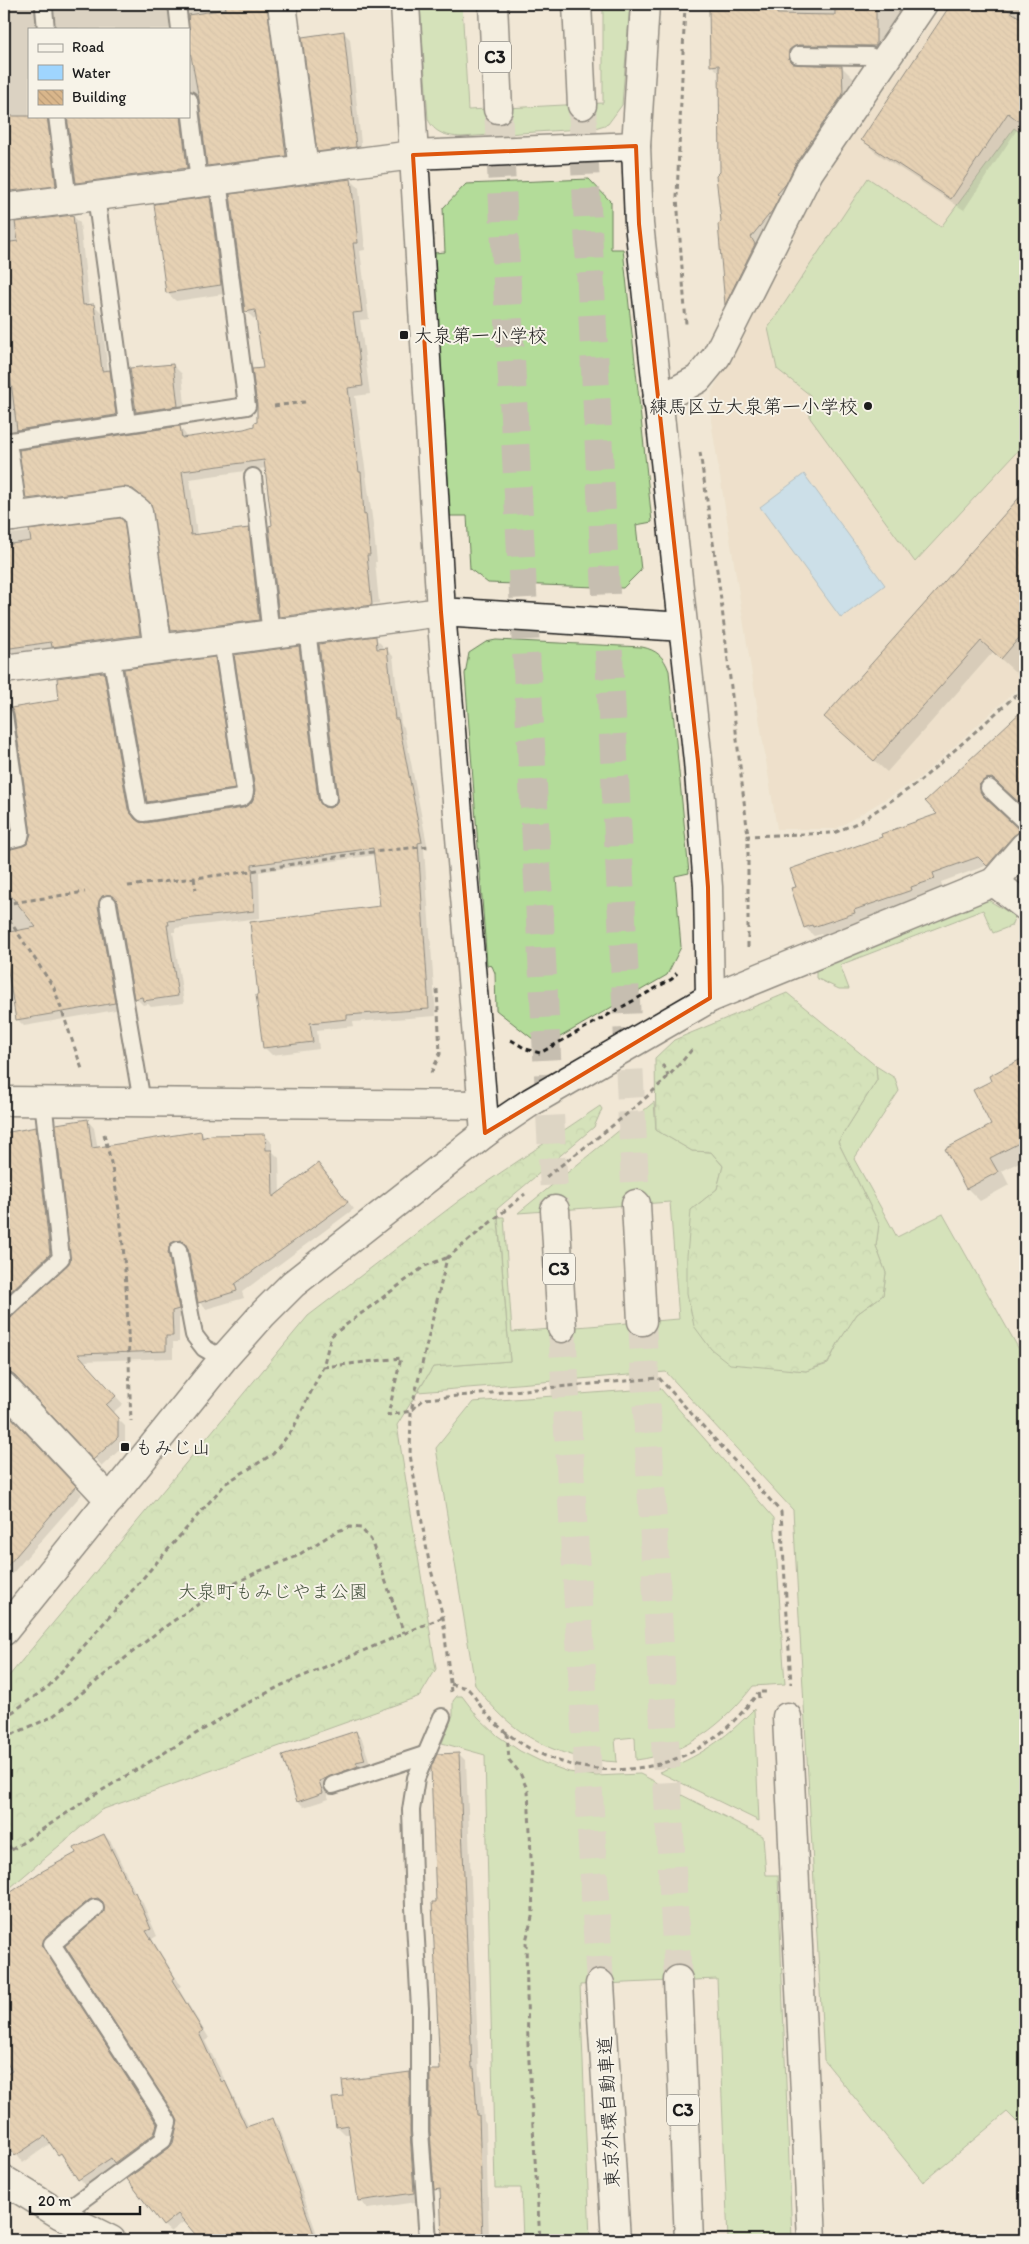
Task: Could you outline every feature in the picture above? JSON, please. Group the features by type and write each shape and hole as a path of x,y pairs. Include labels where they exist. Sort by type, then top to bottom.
{"main road":[{"path":"282,4 304,169"},
{"path":"405,4 441,612 485,1133"},
{"name":"C3","path":"492,4 498,109"},
{"path":"577,4 582,105"},
{"path":"645,4 636,146 639,224 657,402 684,627 708,887 710,998"},
{"path":"657,402 698,379 716,357 809,172 923,4"},
{"path":"4,208 413,155 636,146"},
{"path":"4,454 8,517 124,502 138,512 158,649"},
{"path":"4,669 441,612 684,627"},
{"path":"4,1631 223,1359 263,1314 293,1284 485,1133 531,1102 710,998 994,882 1025,846"},
{"path":"994,882 1025,906"},
{"path":"4,1101 482,1105"},
{"path":"636,1204 642,1321"},
{"name":"C3","path":"555,1210 562,1328"},
{"path":"5,1391 110,1500"},
{"path":"787,1717 812,2240"},
{"name":"C3","path":"678,1980 689,2240"},
{"name":"東京外環自動車道","path":"600,1984 616,2240"},
{"path":"4,2180 95,2237"}],"lane":[{"path":"176,4 180,28"},
{"path":"44,8 46,28"},
{"path":"798,55 870,56 883,63"},
{"path":"4,442 247,406 208,181 190,104"},
{"path":"57,118 68,200"},
{"path":"96,196 127,423"},
{"path":"253,477 271,635"},
{"path":"307,630 328,798"},
{"path":"111,655 138,807 143,812 244,796 245,791 222,640"},
{"path":"4,715 21,832 20,837 4,841"},
{"path":"989,788 1025,822"},
{"path":"108,904 142,1102"},
{"path":"4,1311 61,1258 43,1102"},
{"path":"178,1250 194,1335 204,1348 223,1359"},
{"path":"428,2240 420,2131 420,2008 411,1810 414,1786 424,1755 442,1717"},
{"path":"333,1786 424,1755"},
{"path":"61,2215 163,2140 168,2122 52,1944 95,1908"}],"path":[{"path":"685,4 677,197 686,325"},
{"path":"698,443 720,591 748,836 748,982"},
{"path":"748,836 834,833 861,822 919,782 1025,687"},
{"path":"429,836 430,855"},
{"path":"126,886 245,872 354,854 430,846"},
{"path":"194,878 196,890"},
{"path":"4,904 88,892"},
{"path":"4,912 54,988 94,1101 115,1173 124,1277 131,1424"},
{"path":"507,1037 526,1049 540,1053 672,978 680,968"},
{"path":"430,1105 431,1072 440,1054 437,986"},
{"path":"545,1178 612,1126 674,1072 696,1044"},
{"path":"4,1718 48,1687 226,1483 273,1454 293,1429 323,1366 331,1336 425,1266 447,1258 530,1190"},
{"path":"442,1717 452,1691 443,1617 430,1562 410,1455 411,1411 447,1258"},
{"path":"323,1366 401,1358 388,1415 411,1411 424,1399 659,1378 781,1512 792,1690"},
{"path":"4,1738 52,1716 153,1635 209,1597 257,1572 295,1557 336,1531 350,1527 361,1528 372,1540 404,1633"},
{"path":"4,1855 91,1797 242,1706 282,1685 443,1617"},
{"path":"451,1684 468,1690 486,1713 507,1733 532,1750 579,1766 619,1770 646,1767 673,1760 721,1733 741,1714 758,1692 775,1691"},
{"path":"758,1692 759,1702"},
{"path":"507,1733 509,1760 520,1773 528,1792 533,1913 526,1942 528,2045 540,2240"},
{"path":"4,1838 12,1849"}],"highlighted area":[{"path":"636,146 639,224 698,761 708,887 710,998 485,1133 441,612 413,155"}],"shaded area":[{"name":"練馬区立大泉第一小学校","path":"943,4 1025,4 1025,682 917,780 836,829 777,829 711,421 712,391 825,176"}],"green space":[{"path":"420,4 462,4 468,110 603,103 603,4 630,4 622,105 608,124 595,128 461,137 450,136 437,131 428,119"},
{"path":"1014,128 1025,136 1025,443 915,562 810,418 810,395 777,369 768,328 868,178 941,227"},
{"path":"589,179 611,202 611,249 623,249 652,522 636,525 641,570 623,588 488,583 470,569 467,516 450,516 434,253 445,252 443,208 466,184"},
{"path":"496,640 642,647 652,650 659,655 669,671 689,873 675,876 681,947 667,975 543,1047 496,1010 495,973 492,966 487,965 465,674 469,653 486,642"},
{"path":"988,900 1015,916 1011,926 993,933 983,910 840,965 849,989 839,989 816,978 816,970 820,967"},
{"path":"787,993 876,1066 877,1080 838,1142 879,1224 876,1246 886,1273 883,1295 857,1314 838,1343 828,1363 806,1371 730,1364 711,1349 694,1326 687,1293 687,1256 691,1210 717,1189 723,1166 711,1152 692,1151 656,1130 655,1058 674,1040"},
{"path":"876,1066 895,1078 899,1091 854,1159 897,1237 943,1214 1025,1360 1025,2130 1007,2112 923,2182 824,2060 793,1510 666,1372 418,1392 433,1367 510,1361 498,1217 504,1217 512,1332 679,1319 670,1202 518,1213 654,1102 656,1130 692,1151 711,1152 723,1166 717,1189 691,1210 770,1367 806,1371 828,1364 838,1343 857,1314 883,1295 886,1273 876,1246 879,1224 838,1142 877,1080"},
{"name":"大泉町もみじやま公園","path":"600,1106 602,1109 594,1127 497,1209 510,1361 433,1367 397,1425 436,1669 420,1696 101,1810 4,1893 4,1682 308,1316 460,1200"},
{"path":"660,1388 774,1518 785,1684 753,1686 716,1725 687,1744 671,1751 654,1757 636,1760 635,1737 615,1739 617,1762 594,1760 554,1749 520,1731 489,1703 475,1685 436,1448 473,1402"},
{"path":"457,1696 462,1696 478,1717 498,1736 520,1751 544,1763 569,1772 596,1776 640,1774 763,1836 766,1875 778,1875 792,2240 728,2240 717,1979 580,1985 590,2240 523,2240 521,2188 495,2188 485,1755 442,1743 453,1715 453,1701"},
{"path":"754,1709 759,1821 659,1772 699,1754 732,1730"}],"water":[{"path":"804,474 885,585 841,618 760,507"}],"building":[{"path":"225,4 267,4 286,156 207,166 199,99 190,50 188,15 226,9"},
{"path":"951,4 999,4 1025,21 1025,126 1008,113 951,199 861,140"},
{"path":"777,7 777,14 835,15 835,7 876,8 876,46 798,45 789,50 789,59 793,64 842,66 843,94 796,163 786,184 777,194 780,196 772,211 751,237 755,244 725,305 718,224 721,221 716,176 720,172 719,65 710,66 709,9"},
{"path":"344,31 356,147 317,152 302,37"},
{"path":"4,116 47,118 56,186 10,191 9,187 4,188"},
{"path":"67,118 181,118 187,168 76,183"},
{"path":"351,179 358,243 353,243 362,312 353,313 363,386 348,388 359,472 361,472 364,515 366,514 370,555 367,555 372,605 279,617 269,526 272,525 264,460 182,471 191,535 249,528 259,620 171,631 151,504 133,489 122,487 26,499 19,450 180,426 182,438 254,426 254,423 257,422 257,405 252,369 263,368 255,310 245,312 230,194"},
{"path":"210,197 221,285 166,293 154,204"},
{"path":"73,215 83,305 94,304 102,371 110,370 116,415 17,430 4,325 4,243 18,241 15,222"},
{"path":"173,364 178,406 136,412 130,368"},
{"path":"1025,491 1025,631 1001,659 981,641 874,761 824,717"},
{"path":"120,518 124,521 140,635 52,647 51,642 4,649 4,545 31,541 29,530"},
{"path":"376,636 377,649 387,648 395,719 398,719 422,842 418,843 429,1009 347,1015 347,1019 310,1023 313,1042 263,1048 256,995 258,995 250,922 380,906 373,848 252,865 254,911 168,921 169,925 167,925 178,996 143,1001 142,997 134,999 118,902 111,895 102,896 98,906 115,1003 16,1020 4,947 4,933 36,927 4,887 4,851 27,844 31,834 14,714 11,708 59,700 57,678 104,672 128,809 135,819 145,823 243,808 250,804 254,798 255,790 234,655 299,646 318,799 324,807 330,808 337,802 338,797 319,644"},
{"path":"215,657 235,789 147,802 124,669"},
{"path":"1025,708 1025,808 992,778 986,779 979,785 982,795 1021,831 1013,836 987,866 978,857 933,873 935,879 911,887 912,890 854,910 855,913 813,927 812,925 804,928 791,888 796,887 790,869 882,837 881,834 937,814 925,801"},
{"path":"4,783 10,829 4,831"},
{"path":"1025,1057 1025,1140 990,1158 998,1172 966,1189 945,1149 991,1125 973,1090 991,1081 989,1076"},
{"path":"88,1119 92,1148 201,1131 202,1138 211,1135 265,1134 266,1150 272,1150 273,1197 318,1163 348,1202 235,1284 237,1291 198,1303 188,1248 181,1240 171,1243 168,1252 179,1309 172,1311 173,1336 166,1336 166,1351 78,1354 116,1396 106,1405 118,1418 118,1437 93,1460 15,1376 4,1368 4,1321 11,1318 70,1261 56,1124"},
{"path":"36,1127 50,1254 4,1298 4,1133"},
{"path":"7,1413 76,1486 4,1570 4,1415"},
{"path":"356,1731 365,1760 356,1762 358,1766 319,1781 323,1793 297,1802 282,1755"},
{"path":"459,1753 472,2068 474,2068 477,2115 479,2115 483,2240 442,2240 440,2189 434,2190 430,2131 430,2070 440,2070 432,1902 436,1902 431,1767 437,1754"},
{"path":"104,1834 133,1893 135,1892 151,1929 146,1931 175,1978 172,1980 203,2031 199,2033 222,2083 225,2081 246,2127 273,2118 316,2240 200,2240 178,2214 163,2226 127,2179 169,2148 173,2143 178,2121 65,1946 104,1912 103,1902 98,1898 89,1900 46,1936 42,1945 157,2124 154,2134 114,2163 111,2158 78,2180 61,2153 58,2155 45,2136 15,2156 4,2140 4,2076 12,2071 4,2059 4,1897 39,1873 76,1853 74,1848"},
{"path":"410,2072 410,2132 414,2193 358,2201 348,2125 336,2127 332,2098 344,2097 342,2081"}],"tunnel":[{"path":"582,105 636,1204"},
{"path":"498,109 555,1210"},
{"path":"642,1321 678,1980"},
{"path":"562,1328 600,1984"}],"place":[{"name":"大泉第一小学校","path":"404,335"},
{"name":"練馬区立大泉第一小学校","path":"868,406"},
{"name":"もみじ山","path":"125,1447"}]}
